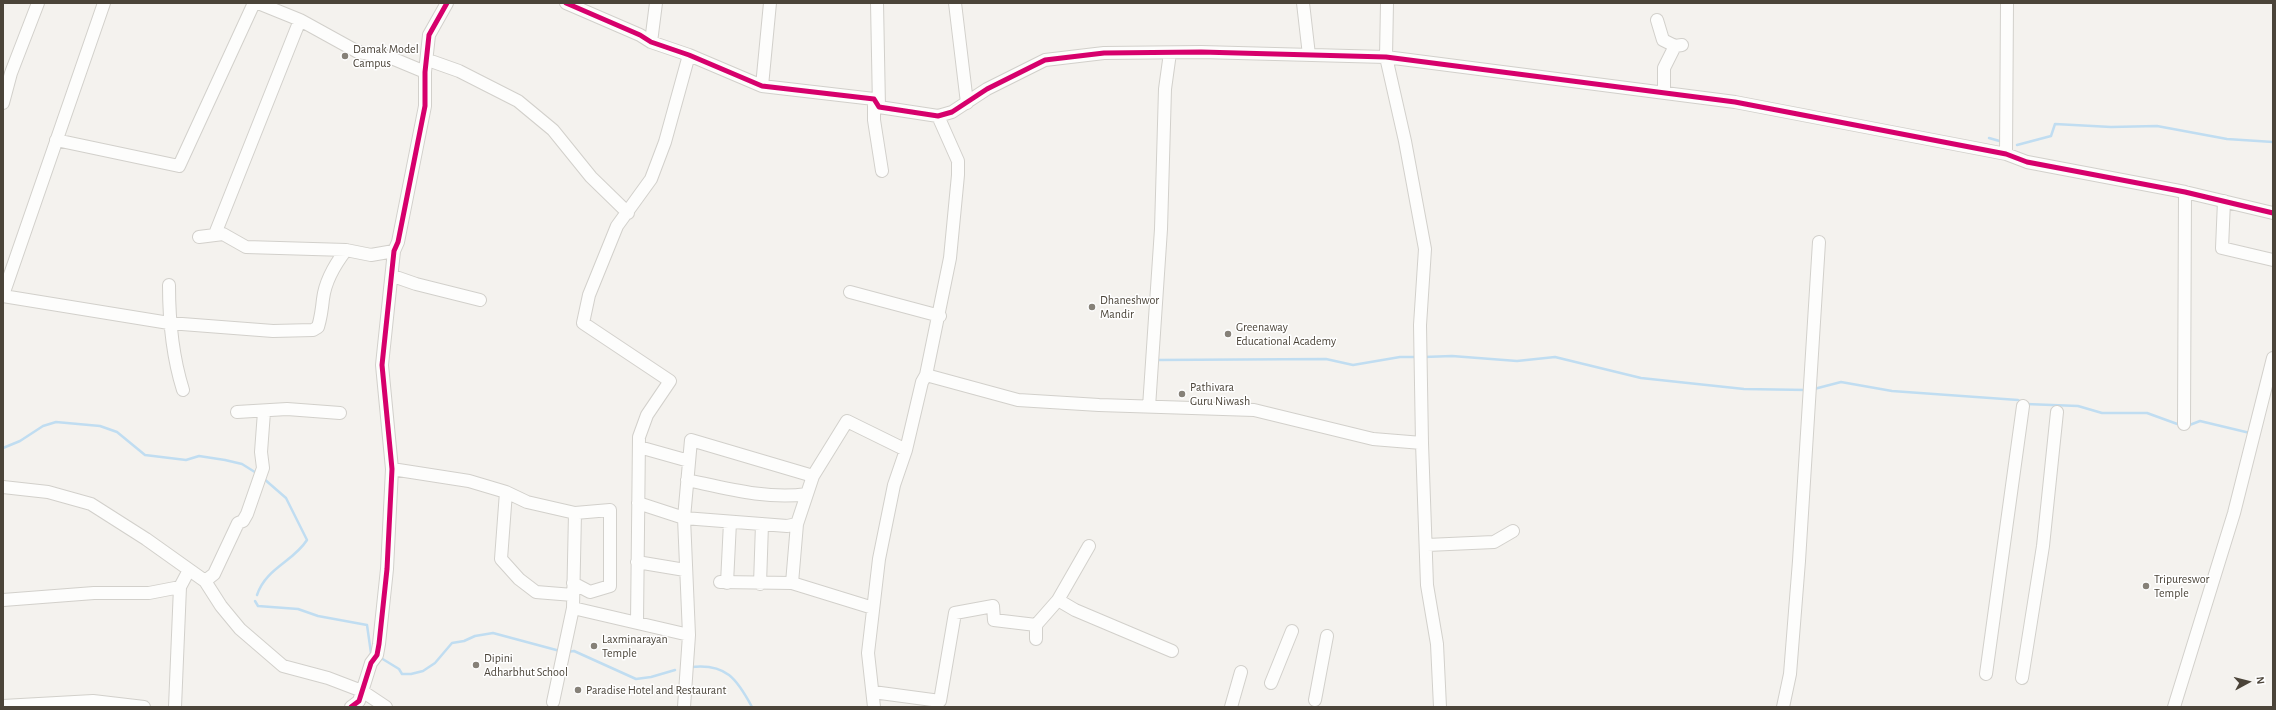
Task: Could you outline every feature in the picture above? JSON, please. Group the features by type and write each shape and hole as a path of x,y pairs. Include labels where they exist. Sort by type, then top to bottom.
{"street":[{"path":"3,103 11,73 38,3"},
{"path":"104,3 3,295 169,323 274,331 313,330 318,327 323,298 334,268 346,250"},
{"path":"56,140 179,166 254,3"},
{"path":"258,3 300,20 358,52 389,57 425,72"},
{"path":"367,698 371,663 377,655 380,644 388,569 392,469 382,365 393,276 394,251 398,242 425,106 425,72 428,60 429,35 447,3"},
{"path":"566,3 640,35 651,42 689,55 762,86 877,103 938,116 952,112 987,89 1045,60 1104,53 1386,57 1735,102 2006,154 2027,162 2185,192 2273,213"},
{"path":"651,42 656,3"},
{"path":"762,86 770,3"},
{"path":"877,3 877,103 874,120 882,171"},
{"path":"955,3 967,103"},
{"path":"1303,3 1309,55"},
{"path":"1387,3 1386,57 1405,141 1425,249 1420,325 1422,443 1427,545 1427,585 1437,644 1440,707"},
{"path":"2006,154 2007,3"},
{"path":"216,234 300,20"},
{"path":"1657,20 1663,40 1678,45 1664,68 1664,92"},
{"path":"1149,407 1161,229 1165,89 1170,53"},
{"path":"637,622 639,437 647,415 670,381 583,323 589,295 617,226 628,213 651,179 657,164 665,142 689,55"},
{"path":"428,60 459,71 518,101 553,130 591,177 628,213"},
{"path":"874,707 868,653 873,608 886,523 894,486 906,450 922,382 926,375 940,316 950,258 958,162 938,116"},
{"path":"2184,424 2185,192"},
{"path":"2224,201 2222,248 2273,260"},
{"path":"199,237 223,234 246,247 346,250 371,255 394,251"},
{"path":"1783,707 1790,674 1799,560 1819,242"},
{"path":"393,276 416,284 480,300"},
{"path":"169,285 169,323 174,360 183,390"},
{"path":"850,292 940,316"},
{"path":"2174,707 2234,513 2273,358"},
{"path":"926,375 1018,400 1149,407 1254,410 1373,439 1422,443"},
{"path":"1986,674 2023,406"},
{"path":"237,412 264,412 287,409 340,413"},
{"path":"205,581 214,574 238,523 243,521 247,514 263,468 261,452 264,412"},
{"path":"2022,678 2043,546 2057,412"},
{"path":"792,583 797,524 813,476 847,421 906,450"},
{"path":"684,707 689,635 685,570 684,518 691,440 813,476"},
{"path":"639,447 689,461"},
{"path":"392,469 469,481 506,492 527,502 575,513 610,510 610,586 573,596"},
{"path":"687,480 762,494 790,497 807,494"},
{"path":"3,488 48,492 91,504 146,539 205,581 221,606 240,629 283,666 328,678 386,707"},
{"path":"506,492 501,559 519,578 536,592 573,596 637,622 689,635"},
{"path":"638,503 684,518 787,526 797,524"},
{"path":"555,705 562,653 573,596 575,513"},
{"path":"730,522 724,583 792,583 873,608"},
{"path":"760,584 762,524"},
{"path":"1427,545 1494,542 1513,531"},
{"path":"1036,640 1036,625 1058,600 1089,546"},
{"path":"637,562 685,570"},
{"path":"175,707 180,587 188,570"},
{"path":"3,600 94,592 149,593 180,587"},
{"path":"1058,600 1075,610 1172,651"},
{"path":"873,692 940,701 955,613 994,606 994,620 1036,625"},
{"path":"1271,683 1292,631"},
{"path":"1315,700 1327,636"},
{"path":"1231,707 1242,672"},
{"path":"351,707 359,701 367,698"},
{"path":"3,706 93,701 144,707"}],"waterway":[{"path":"2017,145 2051,136 2055,124 2111,127 2157,126 2227,139 2273,142"},
{"path":"1989,138 2003,142"},
{"path":"1424,357 1452,356 1517,361 1555,357 1641,378 1744,389 1807,390"},
{"path":"1155,360 1326,359 1353,365 1400,357 1417,357"},
{"path":"1814,389 1841,382 1892,391 2018,400 2022,402"},
{"path":"2026,404 2078,406 2102,413 2147,413 2180,425"},
{"path":"2187,426 2200,421 2250,433"},
{"path":"3,448 20,441 43,426 56,422 100,426 117,432 145,455 186,460 199,456 225,460 242,464 258,474"},
{"path":"257,595 267,578 295,554 307,540 286,498 263,478"},
{"path":"255,601 258,606 298,609 318,616 367,625 371,653"},
{"path":"381,658 399,669 402,674 411,674 423,671 435,663 452,643 464,641 475,636 493,633 560,651"},
{"path":"567,652 574,651 636,679 651,677 675,670"},
{"path":"691,667 703,666 713,668 729,675 741,688 752,707"}],"cycle path":[{"path":"351,707 359,701 371,663 377,655 379,644 387,569 392,469 382,365 394,251 398,242 425,106 425,72 429,35 447,3"},
{"path":"566,3 640,35 651,42 689,55 762,86 874,99 879,107 938,116 952,112 987,89 1045,60 1104,53 1201,52 1386,57 1735,102 2006,154 2027,162 2185,192 2273,213"}],"place":[{"name":"Damak Model Campus","path":"345,56"},
{"name":"Dhaneshwor Mandir","path":"1092,307"},
{"name":"Greenaway Educational Academy","path":"1228,334"},
{"name":"Pathivara Guru Niwash","path":"1182,394"},
{"name":"Tripureswor Temple","path":"2146,586"},
{"name":"Laxminarayan Temple","path":"594,646"},
{"name":"Dipini Adharbhut School","path":"476,665"},
{"name":"Paradise Hotel and Restaurant","path":"578,690"}]}
